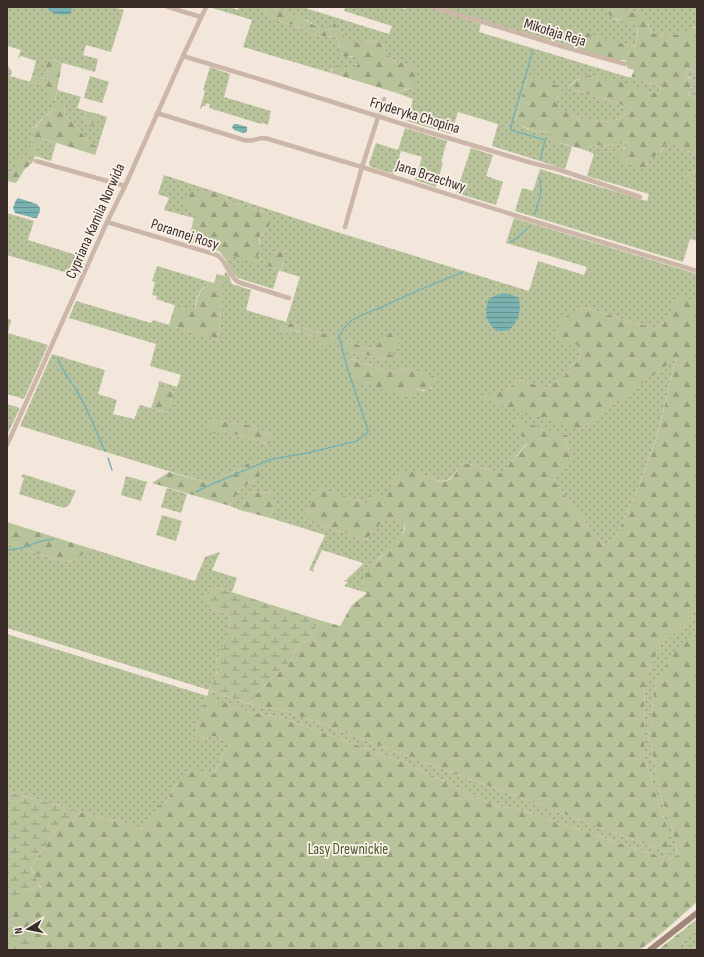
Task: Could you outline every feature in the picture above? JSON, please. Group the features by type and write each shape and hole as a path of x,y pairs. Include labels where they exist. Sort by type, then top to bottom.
{"main road":[{"path":"650,950 697,913"}],"street":[{"path":"168,7 201,17"},
{"name":"Cypriana Kamila Norwida","path":"7,445 206,7"},
{"name":"Mikołaja Reja","path":"433,7 625,64"},
{"name":"Fryderyka Chopina","path":"183,56 557,169 640,197"},
{"path":"345,227 362,166 384,98"},
{"name":"Jana Brzechwy","path":"157,113 244,140 252,141 265,138 362,166 533,221 697,270"},
{"path":"36,160 124,186"},
{"name":"Porannej Rosy","path":"107,222 217,256 222,259 233,278 238,282 289,298"}],"green space":[{"path":"7,7 72,9 72,7 113,7 124,10 111,52 86,45 83,55 98,59 95,72 49,59 46,78 42,79 32,76 36,61 21,56 18,58 21,50 7,46"},
{"path":"209,7 229,7 238,10 239,7 264,7 267,16 272,20 278,20 294,25 317,36 336,37 339,47 346,57 357,56 358,63 350,69 345,67 331,69 331,73 243,47 252,20"},
{"path":"264,7 285,11 314,25 327,29 331,29 333,22 345,37 352,42 358,43 375,41 381,43 391,58 400,63 416,68 418,76 415,85 397,93 331,73 333,67 336,66 349,68 356,66 358,63 358,57 346,57 341,55 339,43 336,37 317,36 294,25 278,20 272,20 267,16"},
{"path":"272,7 302,7 389,34 392,26 344,11 345,7 398,7 405,9 406,7 427,7 481,24 479,32 661,87 659,94 581,78 577,80 568,88 632,108 619,119 598,122 574,117 559,107 556,99 559,96 528,76 515,119 525,128 536,132 549,133 553,136 551,140 572,147 565,169 492,146 498,124 458,112 451,134 407,121 413,99 397,93 412,88 412,66 392,59 387,54 382,44 377,41 353,43 349,41 333,22 331,29 324,30 290,13"},
{"path":"446,7 605,7 617,20 627,21 635,25 638,32 637,39 634,47 568,28 563,44 445,9"},
{"path":"605,7 622,7 629,12 644,14 646,16 649,28 656,34 681,34 691,27 697,28 697,70 696,72 688,69 684,75 694,80 695,85 691,88 688,95 697,98 697,155 673,142 666,143 660,153 650,158 645,169 615,160 620,151 629,145 627,141 614,146 590,146 588,151 550,140 553,136 548,132 537,132 518,124 515,119 528,76 562,87 562,91 556,99 559,107 574,117 598,122 619,119 632,108 568,88 580,78 596,75 659,94 661,87 631,78 634,70 627,68 627,63 625,60 615,60 563,44 568,27 634,47 638,36 638,29 634,25 615,18 609,14"},
{"path":"621,7 697,7 697,28 693,27 682,34 655,34 650,30 649,25"},
{"path":"7,56 8,66 12,72 10,76 49,87 50,94 55,101 57,90 81,97 77,108 86,111 84,120 87,126 95,118 95,113 107,117 98,146 90,143 78,129 77,125 67,118 64,104 52,110 32,128 29,151 41,138 56,143 51,161 35,156 33,162 21,158 13,172 7,173"},
{"path":"49,59 62,63 55,101 48,99 50,91 49,87 30,82 32,76 42,79 46,78 46,66"},
{"path":"210,67 230,74 224,97 271,111 268,125 209,108 210,104 207,103 205,106 202,106 201,109 200,108 205,91 203,90"},
{"path":"688,69 696,72 697,70 697,98 688,95 693,87 691,78 684,75"},
{"path":"90,76 109,82 102,103 84,98"},
{"path":"58,102 64,104 67,118 77,125 78,129 90,143 98,146 95,155 41,138 35,156 29,155 32,128 36,127 42,119 53,110"},
{"path":"86,111 95,113 93,124 90,127 87,126 84,120"},
{"path":"405,128 447,141 441,162 443,163 436,187 415,180 422,157 401,151 394,174 371,167 369,164 376,143 398,150"},
{"path":"627,141 629,145 623,148 645,169 650,158 662,151 665,143 673,141 697,155 697,171 686,174 684,181 697,185 697,241 690,239 683,262 515,211 522,188 533,191 540,169 647,201 649,194 587,176 594,154 588,151 590,146 614,146"},
{"path":"471,148 493,155 486,176 503,182 496,205 456,193"},
{"path":"21,158 33,162 25,169 16,183 7,181 7,173 13,172 17,160"},
{"path":"697,171 697,185 684,181 685,174"},
{"path":"164,175 213,191 208,193 192,190 186,202 195,213 194,218 164,210 169,198 158,194"},
{"path":"192,189 208,193 213,191 222,194 225,199 267,213 272,217 268,229 260,236 260,250 255,263 231,255 228,260 225,259 219,251 185,241 189,238 195,213 190,210 186,202"},
{"path":"222,194 337,232 529,291 538,261 584,275 587,267 506,243 514,218 697,274 696,301 680,297 659,330 582,307 574,312 560,340 579,346 580,356 578,362 571,365 569,373 546,388 520,380 505,391 499,391 580,430 676,357 657,436 639,485 616,536 604,546 553,480 573,454 568,448 565,439 568,437 522,432 527,443 501,473 462,462 450,478 443,481 430,478 419,473 397,473 386,498 366,503 316,488 304,520 367,540 383,522 387,520 398,520 404,523 404,529 399,539 377,561 362,582 364,592 344,586 348,582 343,581 346,580 363,563 322,550 313,569 314,572 309,570 325,535 270,518 275,504 272,493 249,492 240,510 230,506 240,489 259,477 256,458 230,474 221,475 208,483 20,426 52,354 105,370 98,394 117,400 113,414 134,419 140,405 168,413 174,392 158,387 159,381 177,387 181,375 150,366 156,344 69,318 76,301 151,323 153,320 218,340 222,303 220,302 225,272 228,274 232,284 251,290 246,310 283,321 280,334 285,334 288,331 293,330 317,338 323,346 329,345 334,337 286,322 300,277 281,271 284,261 268,266 279,270 273,289 238,278 232,272 225,259 228,260 231,255 260,245 261,236 268,229 267,213 225,199","holes":["346,341 372,349 378,344 389,354 400,357 391,361 361,354 351,354","348,358 388,371 407,369 433,376 432,388 423,391 415,389 410,395","216,421 250,425 260,428 264,433 271,434 269,444 224,431"]},
{"path":"7,213 34,221 28,240 86,258 78,276 7,255"},
{"path":"280,249 283,250 285,254 281,271 268,266 272,254"},
{"path":"157,266 210,282 198,294 195,312 156,299 157,296 152,295 155,282 152,281"},
{"path":"217,274 225,276 220,302 222,302 218,340 169,325 175,305 195,311 199,294 210,282 214,283"},
{"path":"680,296 697,301 697,607 688,621 660,646 645,680 644,756 667,827 669,848 666,852 286,711 250,704 257,693 274,676 287,666 299,645 312,636 319,620 340,626 352,605 367,593 364,592 362,582 365,576 404,532 404,523 398,520 387,520 375,530 367,540 304,520 316,487 366,503 370,493 386,497 397,473 406,470 414,471 442,481 447,481 452,478 462,462 501,473 527,444 521,441 522,432 510,429 515,420 569,436 565,439 568,448 573,454 573,462 553,480 604,546 616,536 639,485 657,437 676,358 580,430 484,400 485,396 499,391 505,391 520,380 546,388 569,373 571,365 578,362 580,356 579,346 559,340 557,337 556,328 561,320 582,307 659,330"},
{"path":"7,318 11,320 8,333 48,345 24,399 7,394"},
{"path":"283,321 334,337 335,342 323,347 315,338 297,331 291,330 285,334 280,334"},
{"path":"392,333 401,336 400,343 389,354 401,357 395,361 363,355 347,354 344,343 346,341 372,349"},
{"path":"347,358 388,371 407,369 429,374 436,379 436,382 430,389 427,390 415,389 408,397 354,381"},
{"path":"158,387 174,392 169,413 151,408"},
{"path":"7,404 20,408 7,435"},
{"path":"210,420 250,425 260,428 264,433 271,434 274,437 274,440 269,444 224,431 218,434 206,431"},
{"path":"255,457 262,465 259,477 240,489 230,506 152,483 169,472 208,483 221,475 230,474 243,467"},
{"path":"23,474 76,491 69,505 64,508 19,494 24,478 21,477"},
{"path":"126,476 147,482 141,501 121,495"},
{"path":"167,488 187,494 181,513 161,507"},
{"path":"249,492 272,493 275,504 270,518 240,510"},
{"path":"162,515 182,521 176,541 156,535"},
{"path":"7,522 89,548 78,558 72,561 64,562 7,544"},
{"path":"7,544 64,562 72,561 78,558 89,548 195,581 205,557 220,552 212,570 237,578 232,592 213,586 206,594 206,607 230,614 228,635 218,655 215,678 209,690 7,628"},
{"path":"213,586 319,620 312,636 299,645 287,666 274,676 257,693 250,704 209,690 217,672 217,653 227,638 230,614 206,607 206,596"},
{"path":"697,607 697,627 655,683 649,736 660,794 672,828 678,856 671,859 661,857 515,808 496,806 406,763 280,717 253,713 207,697 193,739 202,739 214,736 231,742 221,758 214,775 176,784 167,801 157,808 144,829 7,791 7,634 207,696 209,690 255,706 286,711 666,852 667,827 644,756 645,680 660,646 688,621"},
{"name":"Lasy Drewnickie","path":"697,627 697,902 640,950 29,950 31,949 28,931 7,924 7,910 12,901 28,889 36,890 41,887 31,867 60,824 64,821 72,821 77,815 83,812 144,829 157,807 167,801 176,784 189,768 214,775 221,758 231,742 214,736 202,739 193,739 207,696 253,713 280,717 406,763 496,806 515,808 661,857 671,859 678,855 672,828 660,794 649,736 655,683 675,651"},
{"path":"7,791 83,812 77,815 72,821 64,821 60,824 31,867 39,883 40,889 28,889 14,900 7,909"},
{"path":"697,919 697,932 686,935 678,950 658,950"},
{"path":"7,924 28,931 31,938 31,949 7,950"},
{"path":"697,932 697,950 678,950 685,935"}],"water":[{"path":"46,7 72,7 71,13 61,15 54,13"},
{"path":"234,124 247,127 247,132 243,133 234,130 232,127"},
{"path":"18,198 37,204 40,211 37,218 15,213 13,208"},
{"path":"503,293 519,298 520,308 515,324 508,331 496,331 488,320 486,314 487,305 488,300"}],"waterway":[{"path":"533,50 511,130 545,140 540,160"},
{"path":"535,214 541,192 540,178"},
{"path":"510,242 529,227"},
{"path":"196,492 269,460 357,441 368,432 346,364 339,336 340,334 351,321 358,317 463,272"},
{"path":"58,358 92,420 105,451"},
{"path":"108,458 112,470"},
{"path":"7,550 22,548 41,541 54,539"}]}
